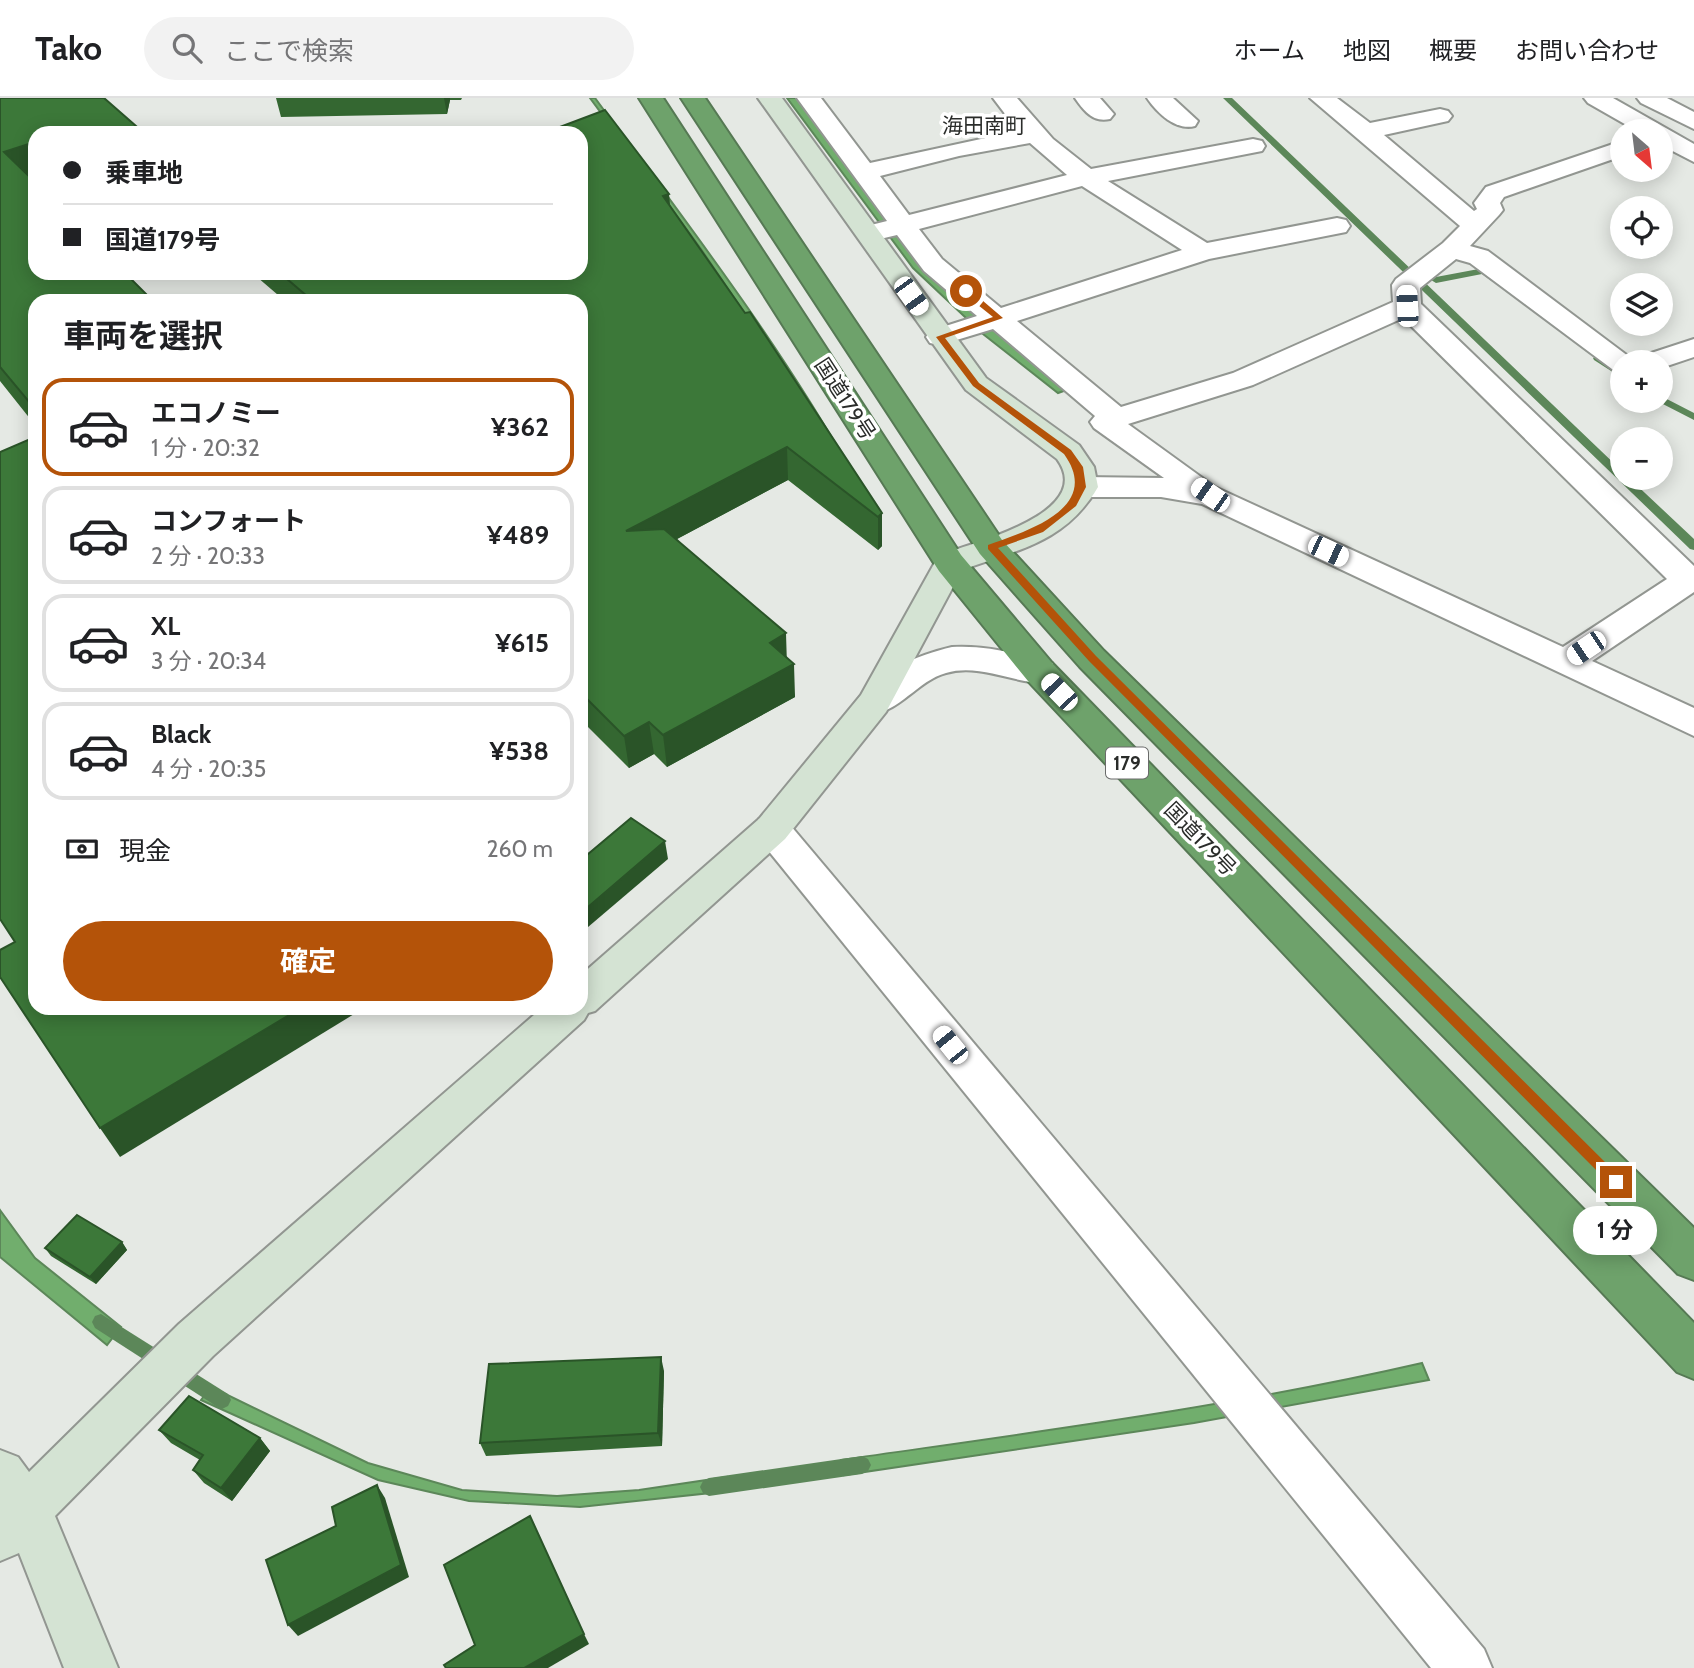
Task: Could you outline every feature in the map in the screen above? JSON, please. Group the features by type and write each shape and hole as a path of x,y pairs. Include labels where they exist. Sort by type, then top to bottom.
{"highway":[{"name":"国道179号","path":"651,98 950,563 1040,672 1694,1356"},
{"name":"国道179号","path":"692,98 991,547 1092,659 1694,1259"}],"street":[{"path":"588,993 772,829 874,704 950,563 1040,530 1072,504 1082,487 1079,467 1068,452 976,384 770,98"},
{"path":"809,98 933,265 1118,419"},
{"path":"1005,98 1034,135 1088,177 1203,252"},
{"path":"1159,98 1186,121"},
{"path":"1322,98 1474,224"},
{"path":"1596,98 1633,119"},
{"path":"1649,98 1694,122"},
{"path":"1365,131 1440,116"},
{"path":"865,172 959,149 1034,135"},
{"path":"1673,142 1694,155"},
{"path":"866,234 1088,177 1253,146"},
{"path":"1565,662 1691,579 1407,306 1406,285 1451,249 1490,210 1487,203 1495,192 1610,152"},
{"path":"940,337 1203,252 1337,226"},
{"path":"1451,249 1479,257 1610,354"},
{"path":"1407,306 1243,379 1105,422 1210,495 1694,723"},
{"path":"1673,355 1694,348"},
{"path":"1082,487 1161,487 1210,495"},
{"path":"874,704 922,668 951,660 982,657 1006,661 1040,672"},
{"path":"772,829 1465,1668"},
{"path":"91,1668 9,1506 128,1405 196,1340 562,1015"}],"shaded area":[{"path":"590,98 595,98 763,330 854,476 701,249"},
{"path":"787,98 801,98 891,222 1069,389 1058,393 983,334 913,268"},
{"path":"0,1210 35,1258 121,1327 107,1345 0,1257"},
{"path":"1422,1363 1429,1380 1194,1423 844,1475 841,1460 1205,1406"},
{"path":"211,1387 368,1463 462,1490 557,1496 639,1490 727,1477 729,1491 580,1507 469,1501 378,1480 201,1400"}],"building":[{"path":"0,98 104,98 136,126 28,126 28,144 4,152 28,175 28,280 132,280 146,294 28,294 28,401 0,367"},
{"path":"605,110 669,194 663,196 745,313 750,312 882,513 878,517 787,447 626,531 664,529 786,633 770,643 794,664 663,735 649,722 624,736 588,700 588,294 304,294 288,280 588,280 588,126 563,126"},
{"path":"28,440 28,1015 289,1015 100,1128 0,977 0,950 15,942 0,919 0,452"},
{"path":"631,818 665,841 588,907 588,854"},
{"path":"77,1215 122,1242 90,1277 45,1248"},
{"path":"661,1357 658,1433 480,1443 489,1364"},
{"path":"189,1396 260,1438 221,1488 193,1470 203,1455 159,1430"},
{"path":"377,1485 401,1565 288,1625 266,1560 336,1526 332,1507"},
{"path":"530,1516 584,1634 524,1668 446,1668 444,1665 475,1645 444,1565"}],"waterway":[{"path":"1227,98 1610,465"},
{"path":"1436,280 1484,271 1496,280"},
{"path":"1598,358 1610,366"},
{"path":"1673,406 1694,417"},
{"path":"1636,490 1694,546"},
{"path":"101,1322 222,1400"},
{"path":"709,1487 862,1465"}],"district":[{"name":"海田南町","path":"984,126"}],"route":[{"path":"966,291 999,318 940,337 976,384 1068,452 1079,467 1082,487 1072,504 1040,530 991,547 1092,659 1616,1182"}]}
